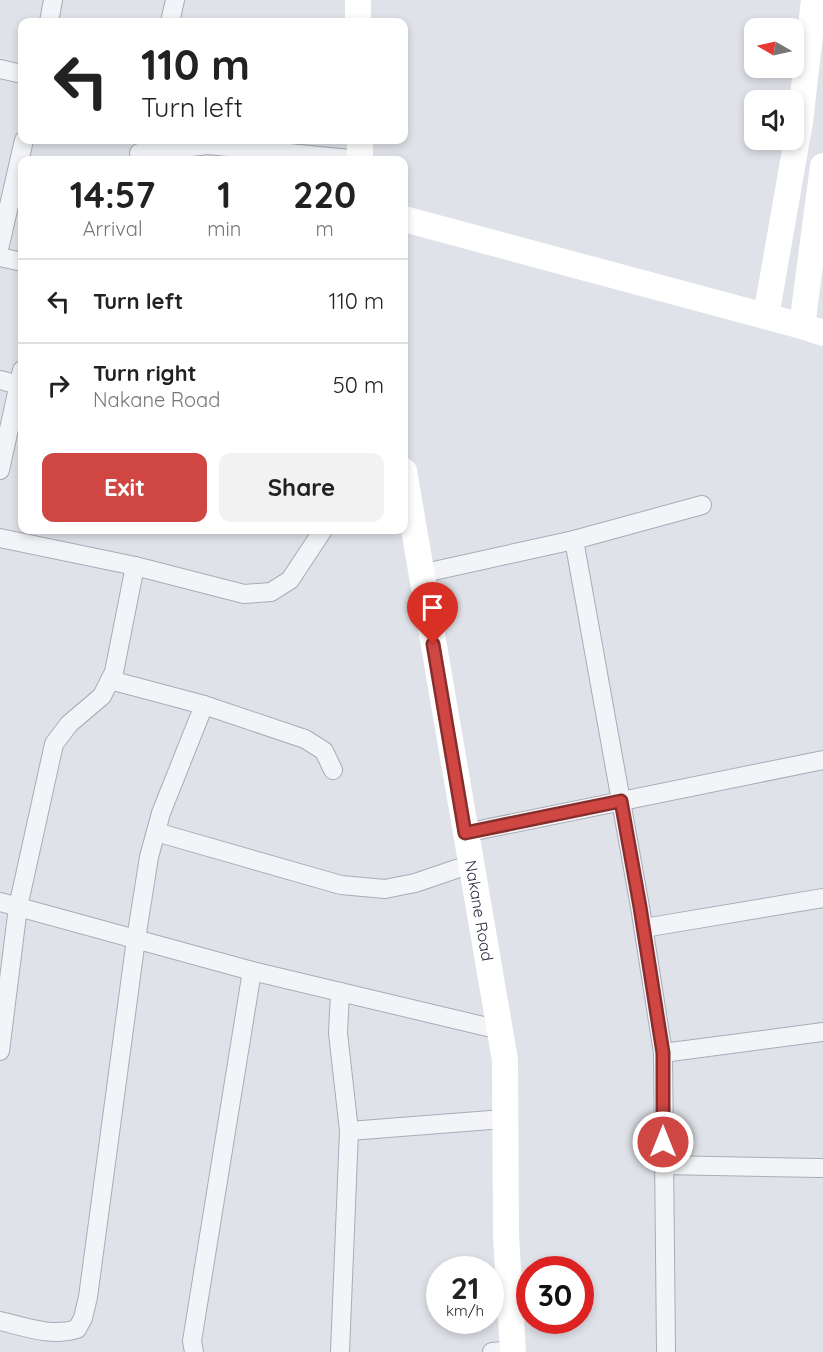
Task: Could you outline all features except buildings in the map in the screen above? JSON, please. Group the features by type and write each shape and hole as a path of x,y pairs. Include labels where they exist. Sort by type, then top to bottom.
{"street":[{"path":"50,18 53,0"},
{"path":"171,18 175,0"},
{"path":"358,0 358,18"},
{"path":"766,316 800,122 814,0"},
{"path":"0,69 18,73"},
{"path":"140,151 208,145 319,156"},
{"path":"0,245 18,166"},
{"path":"408,220 813,329 823,166"},
{"path":"0,256 18,261"},
{"path":"0,380 18,380"},
{"path":"0,470 18,393"},
{"name":"Nakane Road","path":"408,500 505,1060 506,1351"},
{"path":"420,574 574,540 702,505"},
{"path":"0,538 135,566 244,594 271,592 290,580 320,534"},
{"path":"574,540 644,928 663,1053 666,1352"},
{"path":"0,1051 9,904 54,744 69,724 102,696 114,672 135,566"},
{"path":"110,680 204,705 305,739 324,751 333,770"},
{"path":"0,1321 53,1334 76,1329 83,1318 88,1297 149,857 161,813 204,705"},
{"path":"465,833 823,760"},
{"path":"156,832 341,885 385,889 415,883 471,864"},
{"path":"644,928 823,898"},
{"path":"9,904 252,971 500,1030"},
{"path":"194,1352 192,1341 252,971"},
{"path":"340,992 338,1033 349,1131 340,1352"},
{"path":"663,1053 823,1032"},
{"path":"349,1131 504,1119"},
{"path":"663,1165 821,1168"}],"route":[{"path":"433,644 465,833 621,801 663,1053 663,1142"}]}
